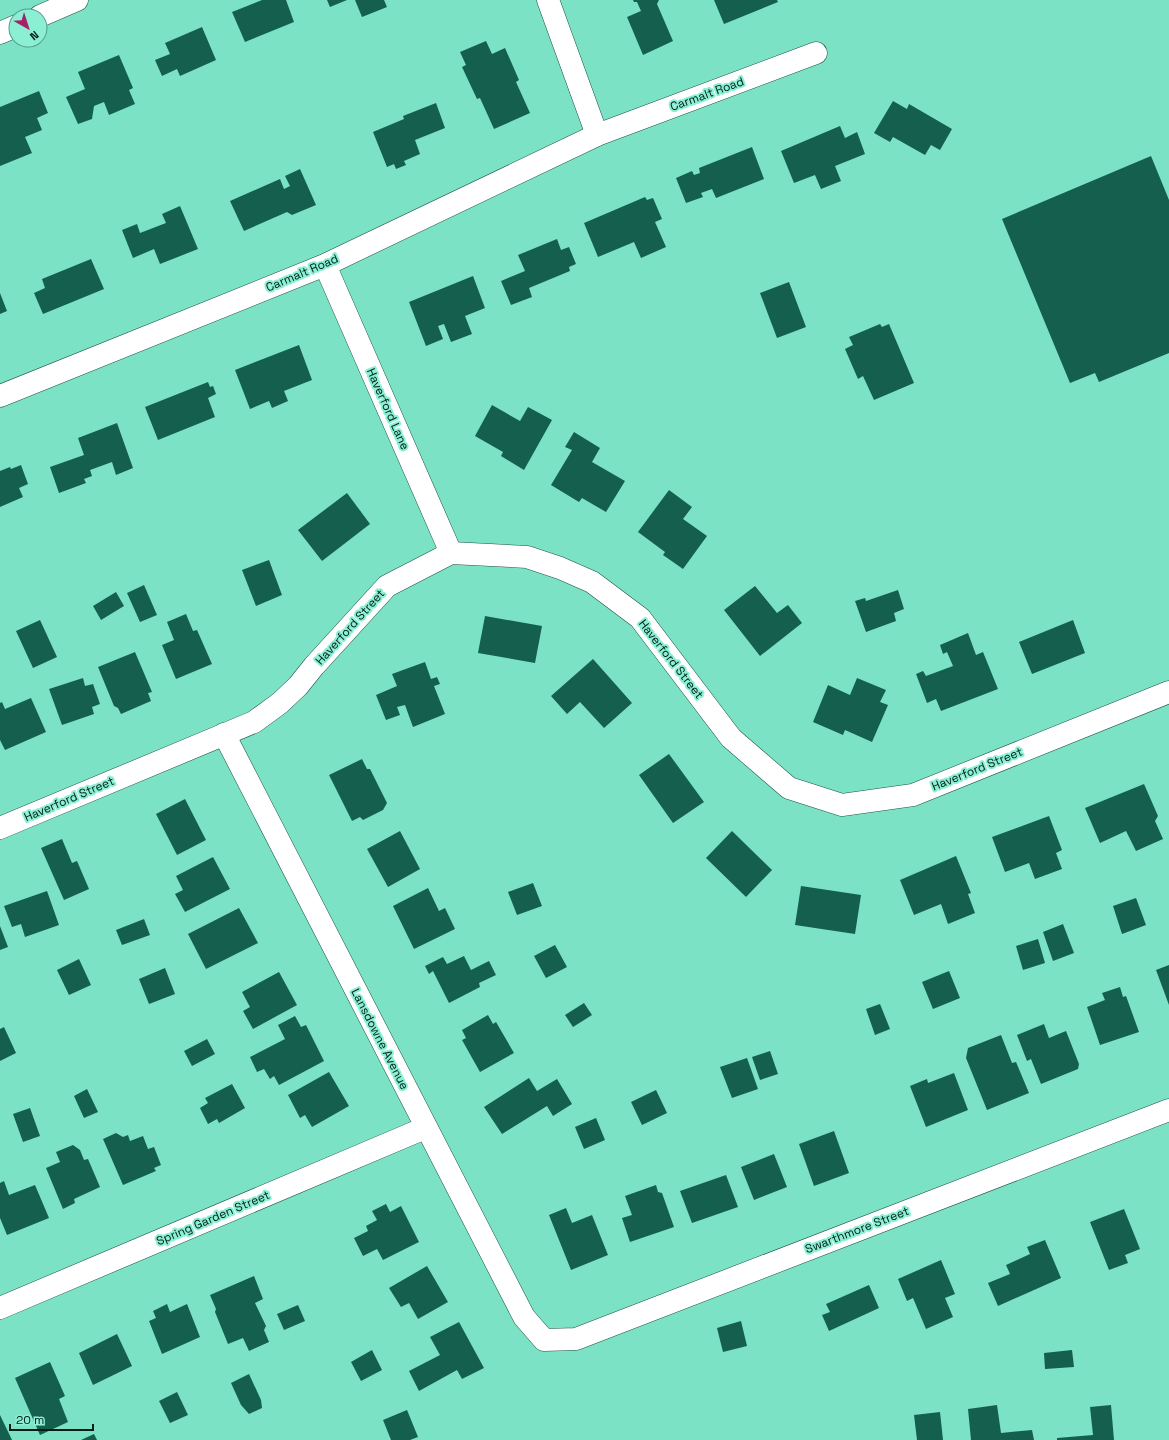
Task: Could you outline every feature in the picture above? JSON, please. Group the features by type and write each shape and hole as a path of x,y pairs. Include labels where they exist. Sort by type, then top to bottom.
{"street":[{"path":"48,13 77,0"},
{"path":"548,0 597,134"},
{"name":"Carmalt Road","path":"0,396 325,265 597,134 816,53"},
{"name":"Haverford Lane","path":"325,265 451,553"},
{"name":"Haverford Street","path":"0,828 254,722 280,703 298,686 314,666 387,586 451,553 527,557 560,568 592,582 640,618 731,738 789,788 842,804 913,795 1169,692"},
{"name":"Lansdowne Avenue","path":"224,734 425,1128 524,1317 544,1340"},
{"name":"Swarthmore Street","path":"544,1340 576,1339 1169,1110"},
{"name":"Spring Garden Street","path":"0,1308 425,1128"}],"building":[{"path":"262,0 286,0 294,22 245,42 232,12"},
{"path":"327,0 347,0 330,7"},
{"path":"355,0 384,0 387,7 362,17"},
{"path":"633,0 659,0 657,4 673,41 643,55 627,17 641,11 637,2 634,2"},
{"path":"714,0 777,0 778,2 724,24"},
{"path":"202,27 216,60 180,76 177,69 162,76 155,60 170,54 165,43"},
{"path":"486,41 492,54 505,48 519,80 516,82 530,113 494,129 480,98 477,99 462,67 466,65 460,52"},
{"path":"119,55 133,88 129,90 135,104 109,115 104,102 94,106 92,119 78,124 66,97 85,89 78,72"},
{"path":"39,91 48,113 37,118 42,130 25,137 32,153 0,166 0,107"},
{"path":"893,101 907,109 909,104 952,129 940,150 931,145 925,155 893,137 890,142 874,133"},
{"path":"436,103 445,128 415,140 420,154 404,161 406,165 396,169 394,164 387,167 373,132 404,119 403,116"},
{"path":"840,126 845,138 857,132 865,154 835,166 841,181 821,189 815,175 794,183 781,151"},
{"path":"752,147 764,179 716,198 712,189 701,193 703,197 686,203 676,178 692,171 694,175 700,173 699,168"},
{"path":"1151,156 1169,200 1169,353 1099,382 1095,373 1070,383 1002,219"},
{"path":"300,169 316,205 292,215 287,212 244,231 230,201 280,179 284,189 290,186 285,176"},
{"path":"645,197 647,200 653,198 662,219 655,222 666,247 641,258 634,242 598,257 584,223"},
{"path":"180,206 198,249 160,264 154,249 133,258 122,230 137,224 140,233 166,223 162,214"},
{"path":"557,239 561,250 569,247 576,264 569,267 570,271 529,288 532,297 511,305 501,281 525,271 518,255"},
{"path":"91,259 104,289 43,314 34,293 45,288 42,279"},
{"path":"473,276 485,308 465,316 472,334 451,342 444,324 438,326 443,339 426,346 409,302"},
{"path":"789,282 806,327 777,338 760,293"},
{"path":"0,293 7,311 0,314"},
{"path":"880,324 882,327 889,324 914,383 874,400 863,376 858,379 845,349 853,345 849,337"},
{"path":"299,345 312,380 284,391 288,401 272,408 269,401 250,409 235,370"},
{"path":"208,382 210,387 213,386 216,394 208,398 215,417 158,440 145,407"},
{"path":"492,405 520,421 528,407 552,420 524,470 501,456 503,452 475,436"},
{"path":"117,423 133,468 116,475 112,462 90,470 92,476 84,479 86,483 59,493 50,467 84,455 78,438"},
{"path":"574,432 600,448 592,462 625,481 606,512 582,498 579,502 551,485 572,450 565,447"},
{"path":"21,465 28,484 19,488 23,497 0,507 0,471"},
{"path":"669,490 692,507 683,519 707,536 683,569 663,555 665,552 638,532"},
{"path":"347,493 370,524 322,561 298,530"},
{"path":"269,560 282,595 256,606 242,570"},
{"path":"144,585 157,615 140,622 127,593"},
{"path":"755,586 777,613 788,605 802,623 760,656 724,610"},
{"path":"898,590 904,609 894,613 896,621 866,632 855,601 865,598 866,601"},
{"path":"116,592 124,606 101,620 93,606"},
{"path":"186,614 193,631 197,630 212,664 176,679 162,645 174,640 167,622"},
{"path":"485,616 542,626 535,663 478,653"},
{"path":"40,620 57,657 33,668 16,631"},
{"path":"1073,620 1085,653 1032,674 1019,642"},
{"path":"968,633 976,655 983,652 998,689 941,711 936,699 927,703 916,674 923,671 926,676 953,666 947,652 943,654 940,645"},
{"path":"135,652 152,692 148,693 151,701 121,714 118,708 114,706 98,667"},
{"path":"593,659 632,703 604,728 580,702 567,714 551,696"},
{"path":"425,662 431,679 437,677 440,684 434,686 445,714 413,727 405,705 397,707 400,715 386,720 376,695 397,686 392,674"},
{"path":"83,678 85,686 93,684 100,704 92,707 94,714 62,725 49,689"},
{"path":"857,678 886,690 880,702 888,705 872,742 845,730 843,735 813,722 828,685 850,695"},
{"path":"31,698 46,732 5,750 0,740 0,703 2,702 5,709"},
{"path":"669,754 704,802 673,823 639,775"},
{"path":"362,759 367,769 370,769 387,803 383,810 363,820 360,817 352,821 329,775"},
{"path":"1144,784 1158,816 1155,821 1163,839 1136,851 1126,831 1100,843 1085,808"},
{"path":"185,799 206,840 177,855 156,814"},
{"path":"1049,816 1062,850 1056,853 1062,869 1035,879 1029,863 1005,872 992,837"},
{"path":"400,831 420,869 388,887 367,849"},
{"path":"732,831 772,870 746,897 706,858"},
{"path":"62,839 72,863 77,861 89,889 64,900 41,848"},
{"path":"956,856 971,893 968,894 975,913 948,924 941,904 914,915 900,880"},
{"path":"213,857 230,889 185,912 175,894 183,890 176,876"},
{"path":"533,883 542,906 517,915 508,892"},
{"path":"801,886 861,895 855,934 795,925"},
{"path":"428,888 439,911 445,908 455,929 414,949 393,906"},
{"path":"47,891 59,925 25,937 21,924 12,927 4,906"},
{"path":"1136,898 1146,925 1122,934 1113,906"},
{"path":"239,908 258,943 206,969 188,934"},
{"path":"144,919 150,935 122,945 116,930"},
{"path":"1063,924 1074,953 1053,961 1043,932"},
{"path":"0,926 8,947 0,950"},
{"path":"1038,939 1045,963 1023,970 1016,946"},
{"path":"555,945 567,967 546,978 534,956"},
{"path":"464,956 471,970 489,961 496,975 479,983 480,987 449,1003 433,971 429,974 425,966 443,957 447,964"},
{"path":"79,959 91,985 69,995 57,970"},
{"path":"1169,965 1169,1005 1156,970"},
{"path":"165,968 175,994 149,1004 139,979"},
{"path":"949,971 960,998 933,1009 922,982"},
{"path":"279,972 297,1005 253,1029 243,1011 250,1007 242,992"},
{"path":"1120,987 1123,997 1126,996 1139,1032 1100,1045 1087,1007 1105,1000 1102,993"},
{"path":"584,1003 592,1015 573,1027 565,1015"},
{"path":"880,1004 890,1029 875,1035 866,1009"},
{"path":"488,1015 493,1024 496,1022 514,1053 480,1072 462,1040 466,1038 462,1030"},
{"path":"295,1016 301,1027 306,1025 324,1061 279,1085 274,1076 270,1079 264,1069 257,1072 250,1057 285,1039 278,1025"},
{"path":"1044,1024 1049,1038 1066,1031 1079,1064 1078,1069 1041,1084 1031,1059 1027,1061 1017,1035"},
{"path":"4,1027 16,1053 0,1061 0,1029"},
{"path":"1001,1035 1012,1063 1016,1062 1029,1093 987,1110 966,1058 968,1048"},
{"path":"207,1039 215,1054 192,1066 184,1051"},
{"path":"770,1051 778,1074 760,1080 752,1057"},
{"path":"747,1058 758,1089 732,1098 720,1067"},
{"path":"329,1072 349,1106 312,1127 305,1115 300,1118 288,1095"},
{"path":"954,1073 968,1110 926,1127 910,1086 927,1079 928,1083"},
{"path":"529,1078 537,1091 557,1079 572,1104 553,1116 547,1106 502,1134 484,1107"},
{"path":"232,1084 245,1108 219,1123 217,1119 208,1124 200,1108 208,1103 205,1098"},
{"path":"87,1089 98,1112 84,1118 74,1096"},
{"path":"656,1090 667,1113 642,1125 631,1102"},
{"path":"30,1108 40,1136 23,1142 13,1114"},
{"path":"596,1118 605,1140 584,1149 575,1127"},
{"path":"834,1131 849,1173 814,1186 799,1144"},
{"path":"116,1133 123,1137 128,1135 130,1141 143,1136 148,1149 154,1147 161,1165 154,1168 156,1171 123,1185 103,1139"},
{"path":"73,1145 80,1150 84,1160 88,1159 100,1187 74,1199 75,1203 63,1209 46,1168 60,1162 56,1152"},
{"path":"774,1154 787,1187 754,1200 741,1167"},
{"path":"726,1175 738,1207 692,1223 680,1191"},
{"path":"4,1181 9,1195 35,1185 49,1218 7,1235 0,1218 0,1183"},
{"path":"656,1185 658,1192 662,1193 674,1227 630,1242 622,1218 632,1215 625,1196"},
{"path":"386,1204 390,1212 401,1206 419,1242 383,1260 377,1249 363,1256 354,1238 368,1231 366,1226 377,1220 372,1211"},
{"path":"566,1208 572,1223 592,1215 608,1255 571,1270 549,1215"},
{"path":"1124,1209 1140,1249 1125,1255 1128,1263 1109,1270 1090,1222"},
{"path":"1045,1240 1061,1278 998,1306 988,1283 1010,1274 1006,1265 1030,1254 1027,1247"},
{"path":"941,1260 955,1294 945,1298 953,1317 926,1329 913,1298 907,1301 898,1279"},
{"path":"427,1266 448,1302 418,1319 409,1303 401,1307 389,1288"},
{"path":"254,1276 263,1299 255,1303 266,1326 264,1330 269,1342 249,1351 243,1338 228,1344 210,1295"},
{"path":"869,1285 879,1308 829,1331 822,1315 830,1312 826,1304"},
{"path":"167,1304 170,1312 187,1304 200,1337 162,1354 149,1321 156,1318 153,1311"},
{"path":"298,1305 305,1321 284,1330 277,1314"},
{"path":"741,1321 747,1346 723,1352 717,1328"},
{"path":"459,1322 484,1368 462,1379 457,1370 419,1391 409,1371 440,1355 430,1337"},
{"path":"117,1334 132,1366 93,1385 79,1353"},
{"path":"372,1350 382,1370 361,1381 351,1362"},
{"path":"1072,1350 1074,1367 1045,1369 1044,1353"},
{"path":"50,1362 65,1396 59,1399 68,1422 40,1435 15,1378"},
{"path":"249,1374 261,1400 262,1408 249,1414 241,1405 231,1383"},
{"path":"177,1392 188,1415 170,1423 159,1401"},
{"path":"997,1405 1001,1433 1032,1430 1034,1440 971,1440 968,1409"},
{"path":"1111,1405 1114,1440 1057,1440 1057,1438 1093,1435 1090,1407"},
{"path":"407,1410 418,1437 410,1440 391,1440 383,1420"},
{"path":"940,1412 943,1440 917,1440 914,1415"},
{"path":"0,1415 12,1440 0,1440"},
{"path":"94,1434 97,1440 81,1440"}]}
